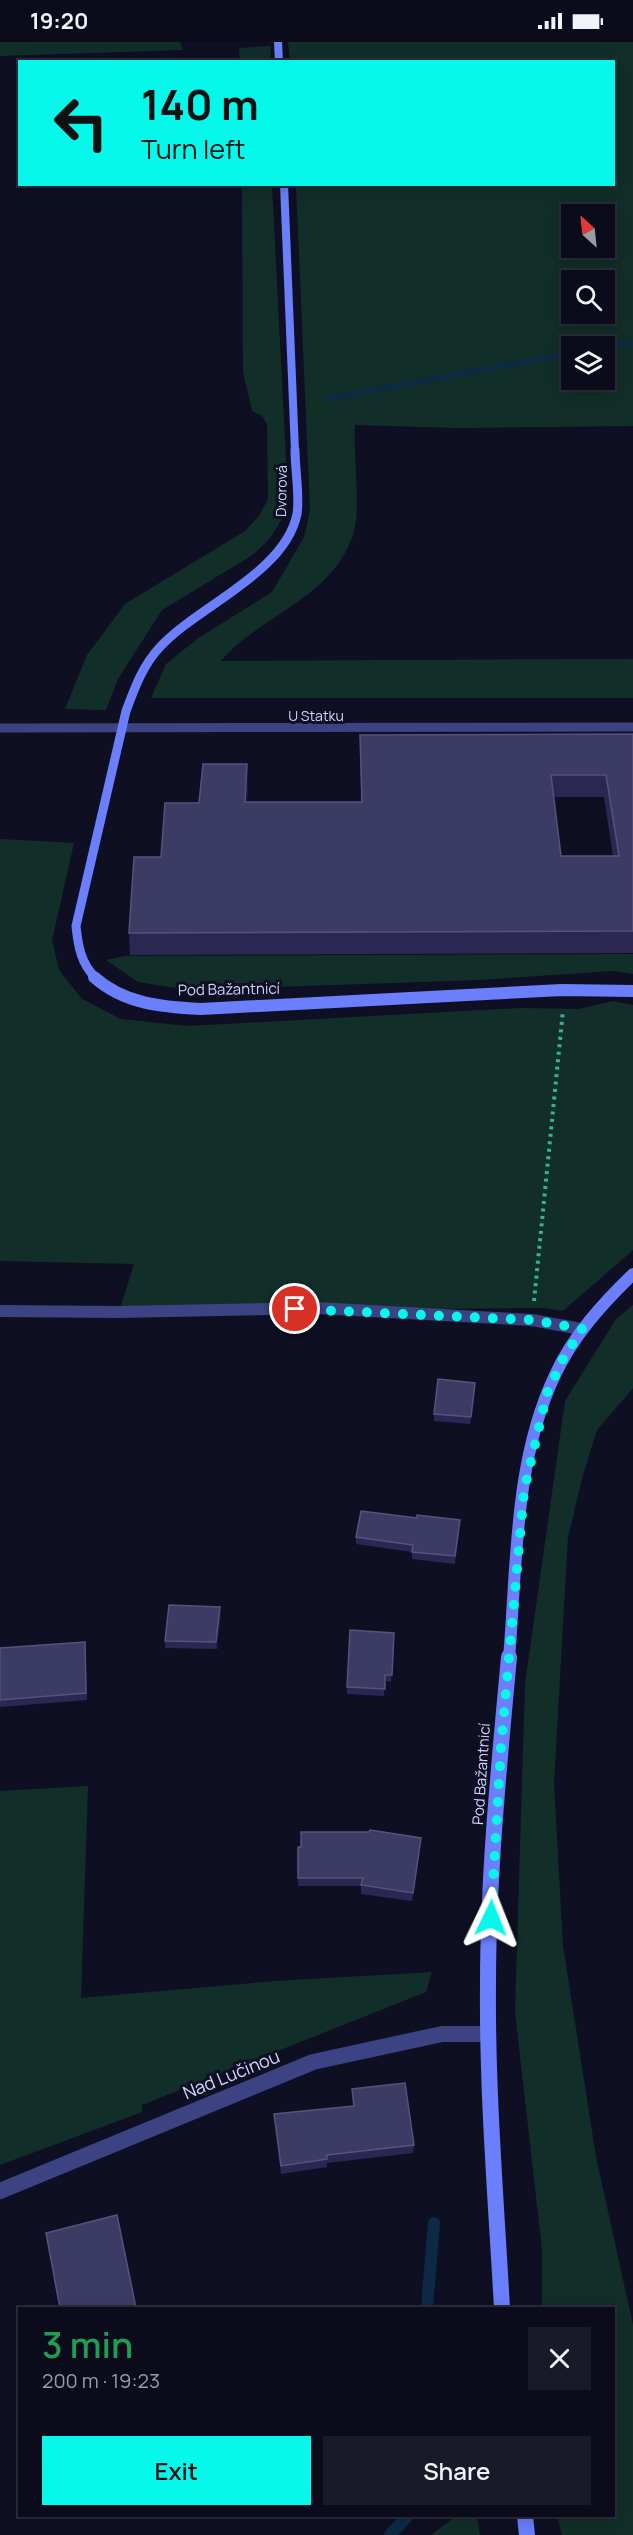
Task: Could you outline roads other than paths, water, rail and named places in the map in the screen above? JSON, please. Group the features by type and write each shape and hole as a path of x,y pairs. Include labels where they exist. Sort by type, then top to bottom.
{"street":[{"path":"278,42 279,60"},
{"name":"Dvorová","path":"122,728 135,687 147,662 183,627 263,567 289,535 297,513 284,186"},
{"name":"U Statku","path":"0,728 633,727"},
{"name":"Pod Bažantnicí","path":"122,728 76,926 78,956 95,979 108,990 143,1004 178,1010 562,990 633,991"},
{"name":"Pod Bažantnicí","path":"502,2307 488,2034 496,1813 524,1491 547,1393 563,1359 582,1329 633,1274"},
{"path":"0,1311 119,1312 317,1308 532,1320 582,1329"},
{"name":"Nad Lučinou","path":"0,2191 313,2062 442,2034 488,2034"},
{"path":"525,2517 527,2535"}],"waterway":[{"path":"615,346 633,343"},
{"path":"327,399 561,355"},
{"path":"427,2307 434,2223"},
{"path":"390,2535 407,2517"}]}
